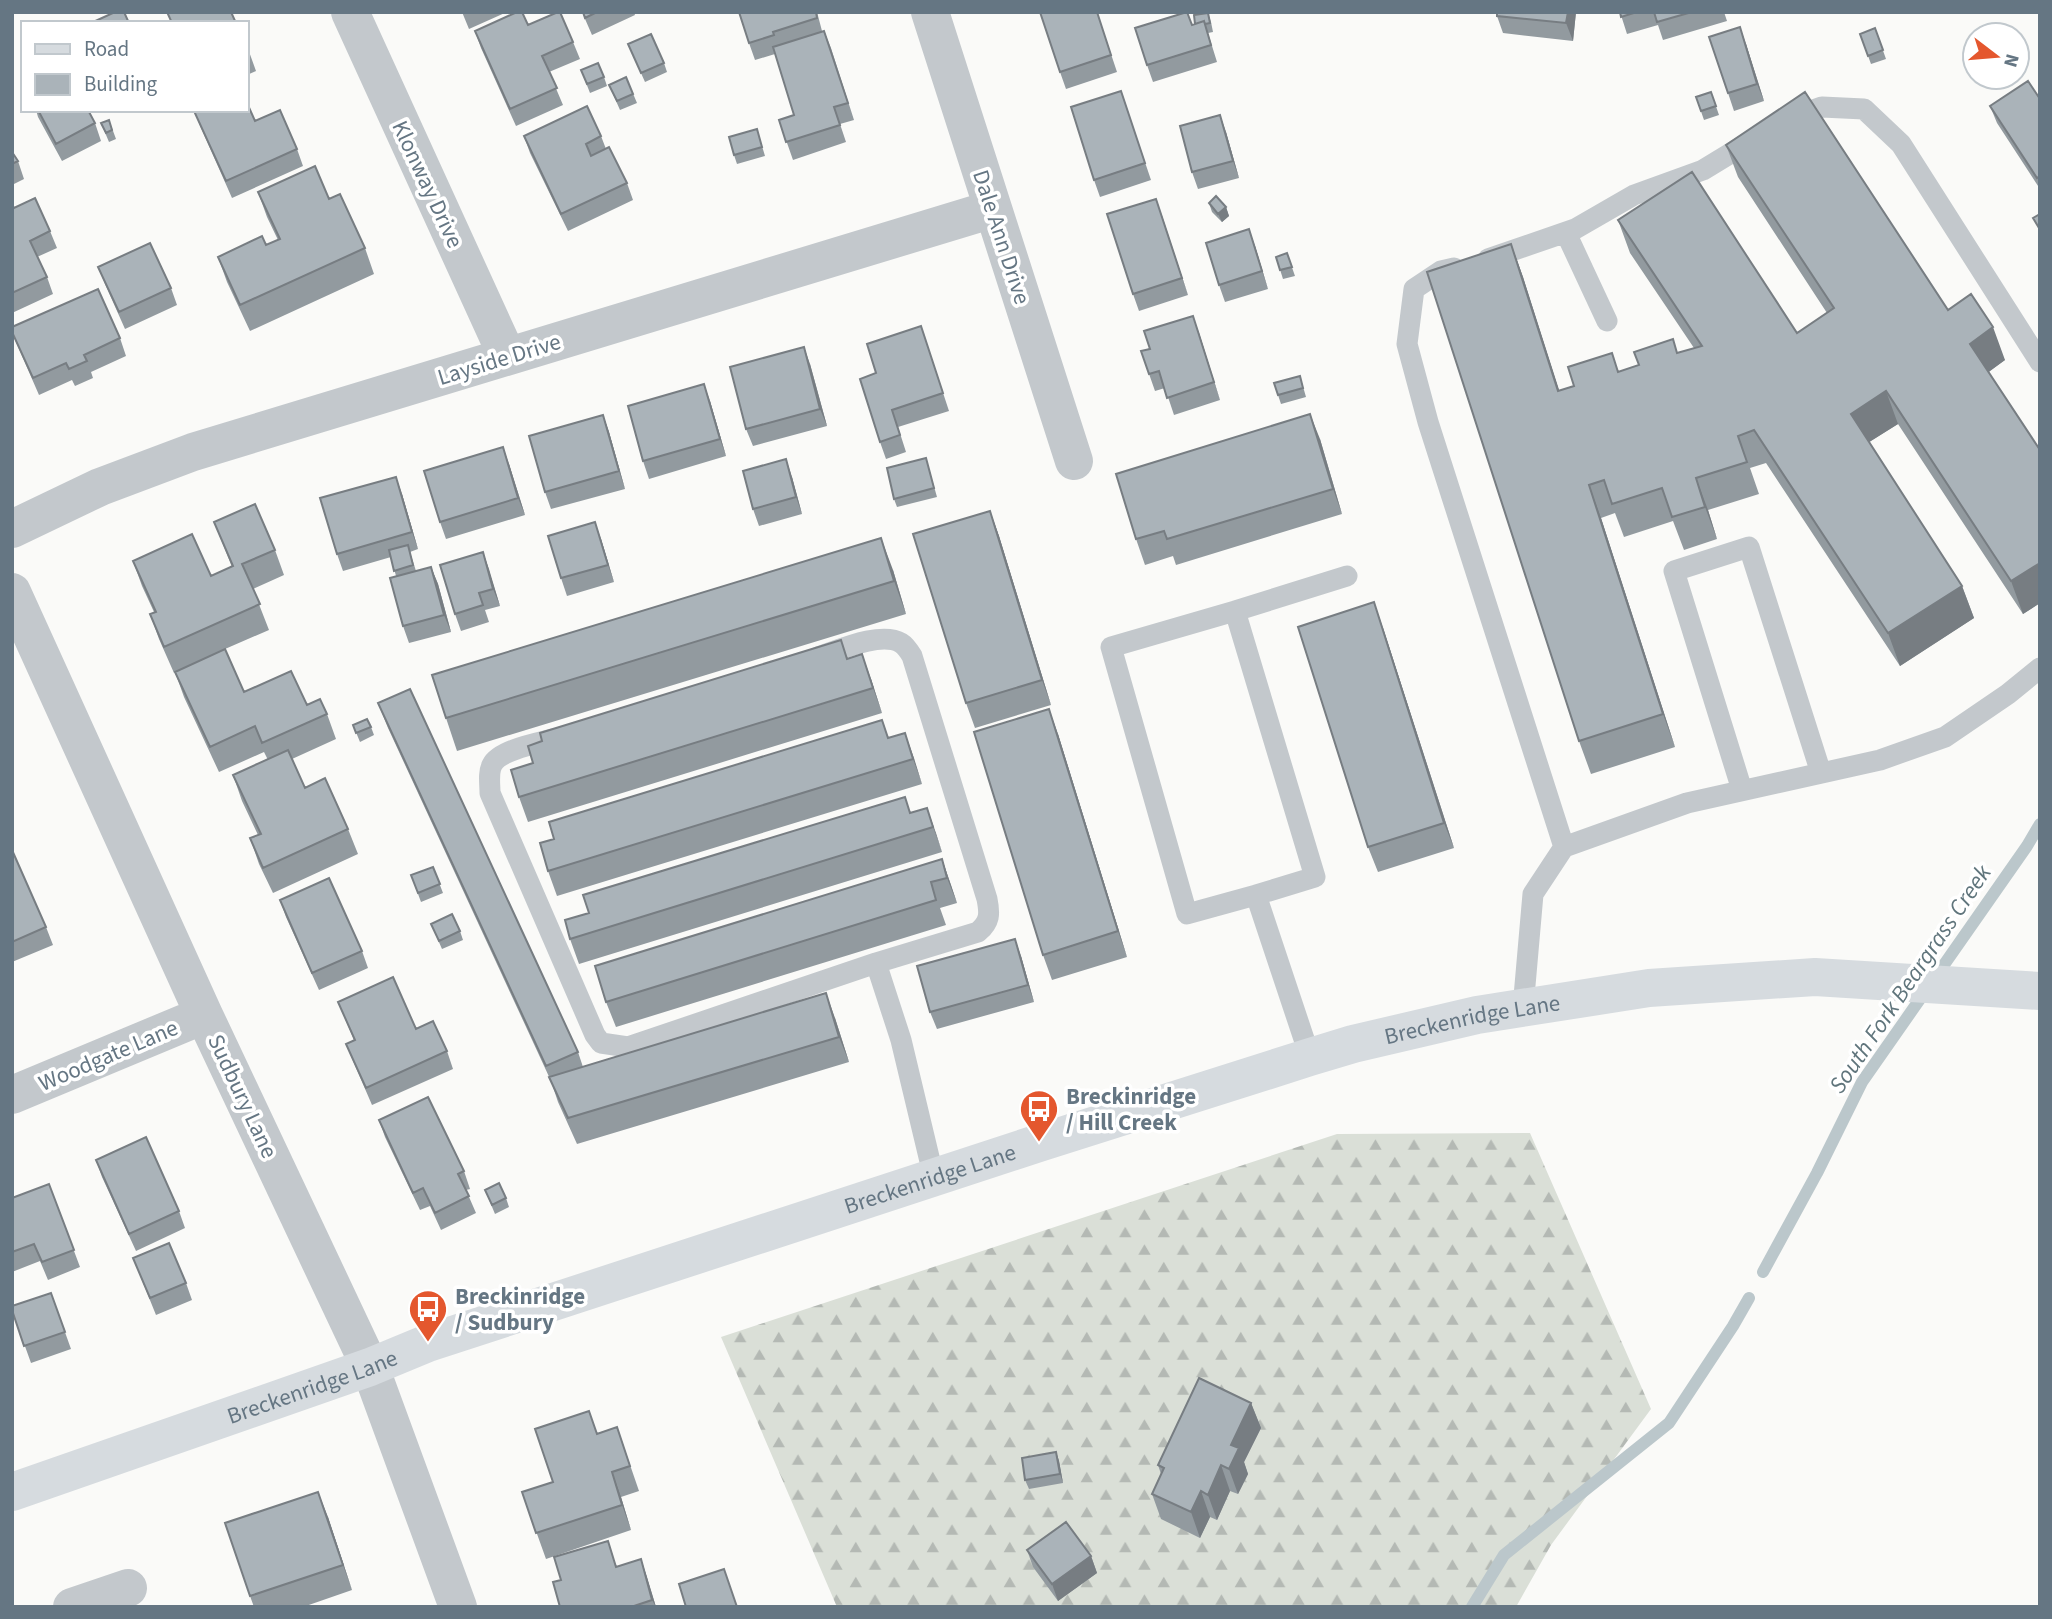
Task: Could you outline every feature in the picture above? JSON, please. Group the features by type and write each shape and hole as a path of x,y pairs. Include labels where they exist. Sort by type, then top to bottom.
{"main road":[{"name":"Breckenridge Lane","path":"12,1492 370,1367 428,1343 1353,1044 1465,1018 1649,988 1815,977 2039,991"}],"street":[{"name":"Klonway Drive","path":"350,12 507,356"},
{"name":"Dale Ann Drive","path":"930,12 1074,461"},
{"name":"Layside Drive","path":"12,529 100,487 192,452 993,209"},
{"name":"Sudbury Lane","path":"12,592 204,1014 370,1367 458,1607"},
{"name":"Woodgate Lane","path":"12,1095 204,1014"},
{"path":"72,1607 128,1588"}],"lane":[{"path":"1564,847 1428,422 1407,344 1413,289 1441,271 1505,254 1566,233 1634,195 1703,170 1787,119 1822,107 1864,109 1901,144 2040,362"},
{"path":"1566,233 1607,321"},
{"path":"1742,790 1674,571 1749,547 1821,773"},
{"path":"1235,611 1315,877 1187,914 1111,647 1347,576"},
{"path":"577,731 500,755 492,764 490,793 595,1035 601,1043 628,1047 876,963 978,932 986,926 990,915 987,899 912,656 904,644 892,639 875,639 797,663"},
{"path":"1523,1008 1533,894 1564,847 1687,803 1880,760 1945,737 2008,694 2040,668"},
{"path":"1256,895 1310,1057"},
{"path":"876,963 901,1040 933,1178"}],"green space":[{"path":"1530,1133 1651,1409 1551,1545 1516,1607 837,1607 721,1337 1337,1134"}],"building":[{"path":"115,12 124,12 128,21 95,21"},
{"path":"167,12 231,12 235,21 171,21"},
{"path":"522,12 528,25 560,12 573,42 542,56 557,88 510,109 475,31"},
{"path":"583,12 597,12 585,18"},
{"path":"739,12 816,12 817,18 749,43"},
{"path":"1040,12 1097,12 1111,55 1060,72"},
{"path":"1187,12 1192,25 1204,21 1211,45 1147,65 1135,28"},
{"path":"1497,12 1568,12 1566,23 1497,16"},
{"path":"1620,12 1637,12 1621,17"},
{"path":"1654,12 1692,12 1657,22"},
{"path":"1208,13 1210,23 1205,24 1204,21 1195,24 1194,15"},
{"path":"1740,27 1757,84 1728,93 1709,37"},
{"path":"1875,28 1883,50 1868,56 1860,34"},
{"path":"824,31 848,103 834,107 840,125 786,142 779,120 794,115 773,47"},
{"path":"651,34 664,63 641,73 628,44"},
{"path":"598,63 604,77 587,84 581,70"},
{"path":"626,77 633,94 617,101 609,85"},
{"path":"2031,86 2040,99 2040,176 2037,178 1990,106 2013,91 2031,91"},
{"path":"1121,91 1145,163 1094,180 1071,107"},
{"path":"1711,92 1716,106 1701,111 1696,97"},
{"path":"1805,92 1948,310 1971,294 1993,327 1970,344 2040,450 2040,563 2011,581 1886,391 1851,414 1962,586 1888,633 1754,430 1738,436 1747,462 1696,478 1705,507 1672,517 1662,488 1612,504 1604,480 1589,485 1663,714 1579,741 1427,272 1511,244 1558,391 1574,386 1568,367 1612,353 1618,372 1639,365 1634,352 1673,339 1677,353 1702,346 1618,220 1692,172 1797,333 1834,308 1726,145"},
{"path":"248,105 255,121 280,110 297,149 226,181 194,112 248,112"},
{"path":"587,106 601,136 586,144 591,156 609,147 627,183 561,214 524,136"},
{"path":"39,112 89,112 95,123 56,144"},
{"path":"1220,115 1233,161 1192,172 1180,126"},
{"path":"109,120 112,130 106,133 101,123"},
{"path":"757,129 762,147 734,155 729,137"},
{"path":"12,152 18,161 12,164"},
{"path":"315,166 329,199 340,194 365,248 240,305 218,257 262,236 266,245 280,239 258,192"},
{"path":"1216,196 1226,207 1218,214 1209,203"},
{"path":"35,198 50,231 30,241 47,277 12,293 12,205 14,208"},
{"path":"1156,199 1182,278 1133,294 1107,214"},
{"path":"2040,214 2040,228 2039,228 2033,218"},
{"path":"1249,229 1262,271 1219,285 1206,243"},
{"path":"150,243 171,288 119,312 98,267"},
{"path":"1287,253 1292,267 1280,270 1276,257"},
{"path":"98,289 120,338 84,355 87,361 69,369 66,363 33,378 12,327"},
{"path":"1193,316 1214,382 1167,398 1159,371 1149,374 1141,351 1150,349 1144,331"},
{"path":"921,326 943,393 892,410 900,435 880,442 860,379 876,373 867,344"},
{"path":"804,347 820,409 746,429 730,367"},
{"path":"1300,376 1303,388 1278,395 1274,383"},
{"path":"704,384 720,439 643,461 628,406"},
{"path":"1310,414 1333,489 1167,539 1164,531 1136,539 1116,474"},
{"path":"603,415 619,471 545,492 529,436"},
{"path":"503,447 518,498 440,522 424,471"},
{"path":"926,458 934,488 894,499 887,468"},
{"path":"786,459 796,497 753,509 743,471"},
{"path":"396,477 412,532 337,554 320,498"},
{"path":"255,504 275,550 242,564 260,604 164,647 150,614 156,612 133,561 192,534 211,576 233,566 214,522"},
{"path":"990,511 1042,680 966,703 913,534"},
{"path":"595,522 608,565 561,578 548,536"},
{"path":"881,538 894,581 446,718 432,675"},
{"path":"408,545 413,565 394,571 389,550"},
{"path":"483,552 493,589 479,593 483,605 455,614 440,565"},
{"path":"431,567 444,615 403,626 390,578"},
{"path":"1374,602 1444,823 1368,847 1298,627"},
{"path":"841,640 847,659 862,654 873,688 519,797 511,770 533,763 528,746 542,741 540,733"},
{"path":"225,649 244,692 291,671 307,705 320,699 327,714 262,743 255,726 210,747 175,672"},
{"path":"410,689 578,1052 546,1066 378,703"},
{"path":"1049,709 1118,931 1043,955 974,732"},
{"path":"367,719 371,727 356,733 353,725"},
{"path":"882,720 888,738 905,733 913,759 548,871 540,843 554,839 549,822"},
{"path":"288,750 305,788 325,778 348,829 263,868 250,838 261,834 233,775"},
{"path":"905,797 910,813 927,808 933,827 570,939 565,920 589,913 583,895"},
{"path":"12,850 46,927 12,942"},
{"path":"942,859 947,878 931,882 936,900 606,1002 595,966"},
{"path":"433,867 440,884 418,893 411,875"},
{"path":"329,878 362,951 312,973 280,900"},
{"path":"452,914 460,931 439,941 431,924"},
{"path":"1015,939 1028,985 930,1012 917,966"},
{"path":"393,977 416,1029 433,1021 447,1051 366,1088 346,1044 355,1040 338,1002"},
{"path":"826,993 839,1037 568,1118 549,1077"},
{"path":"428,1097 464,1171 458,1174 469,1196 435,1213 423,1188 413,1193 379,1120"},
{"path":"146,1137 179,1211 129,1234 96,1160"},
{"path":"499,1183 506,1198 492,1205 485,1190"},
{"path":"49,1184 74,1250 42,1262 34,1244 12,1252 12,1198"},
{"path":"169,1243 186,1283 150,1298 133,1258"},
{"path":"51,1293 65,1332 24,1346 12,1306"},
{"path":"1199,1378 1251,1403 1231,1445 1239,1448 1229,1469 1221,1465 1208,1495 1201,1491 1191,1512 1152,1494 1164,1468 1158,1465"},
{"path":"589,1411 597,1434 617,1427 630,1466 612,1472 622,1505 536,1533 522,1492 553,1482 535,1429"},
{"path":"1056,1452 1060,1474 1025,1480 1022,1458"},
{"path":"318,1492 343,1565 250,1596 225,1523"},
{"path":"1066,1522 1091,1556 1052,1584 1027,1550"},
{"path":"608,1541 616,1567 641,1559 652,1600 631,1607 560,1607 553,1582 561,1580 554,1557"},
{"path":"724,1569 737,1607 686,1607 679,1584"}],"waterway":[{"name":"South Fork Beargrass Creek","path":"1763,1272 1817,1173 1862,1082 2040,824"},
{"name":"South Fork Beargrass Creek","path":"1472,1607 1504,1555 1669,1423 1749,1298"}],"place":[{"name":"Breckinridge / Hill Creek","path":"1039,1143"},
{"name":"Breckinridge / Sudbury","path":"428,1343"}]}
